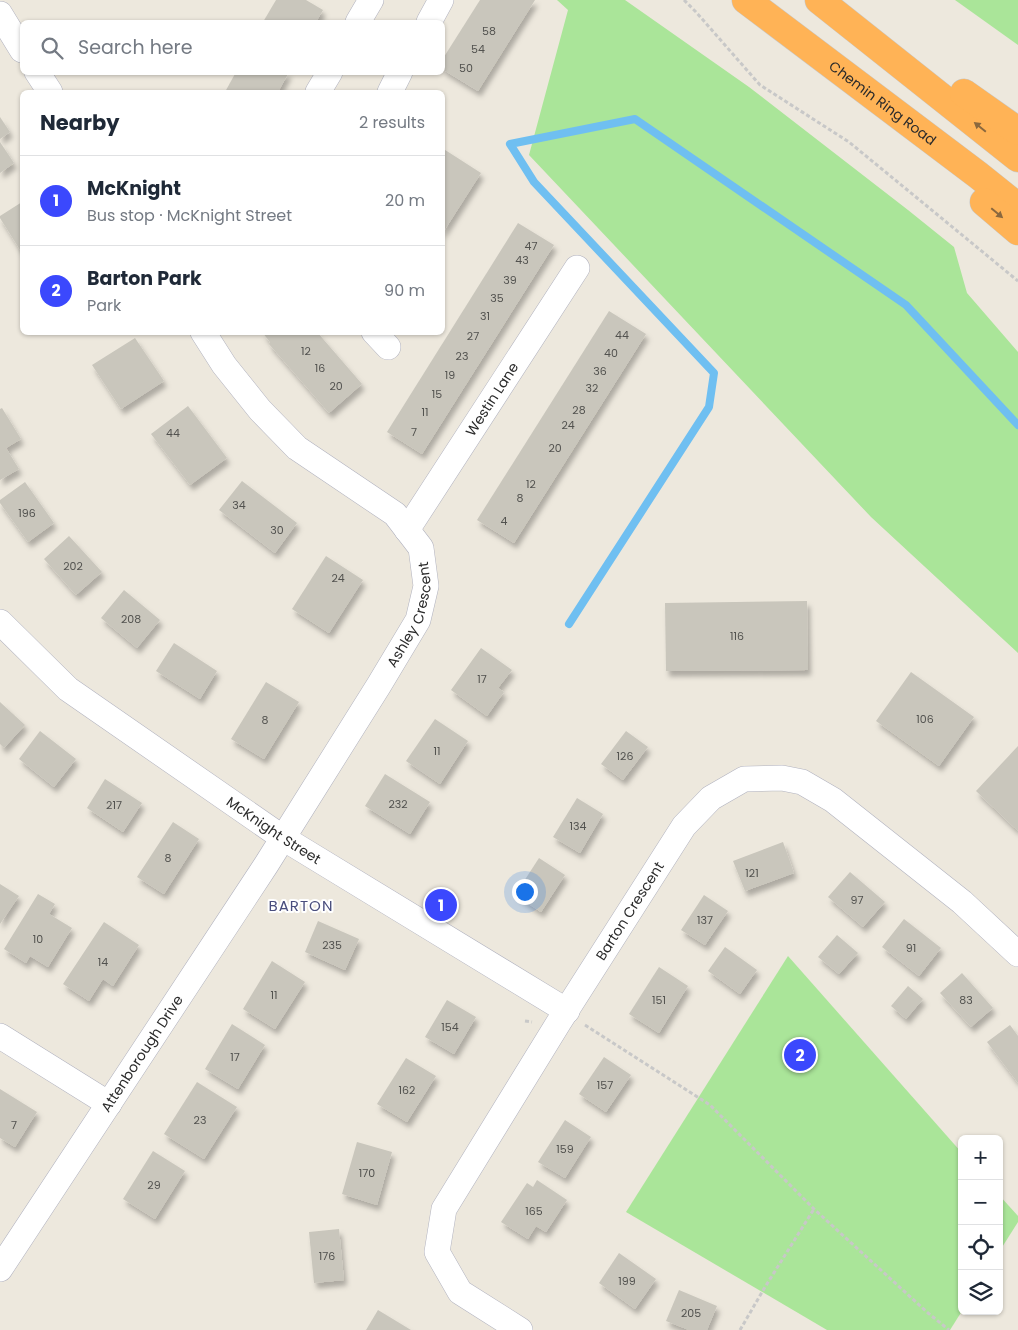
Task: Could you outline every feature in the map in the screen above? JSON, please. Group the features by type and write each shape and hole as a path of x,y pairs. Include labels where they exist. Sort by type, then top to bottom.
{"highway":[{"path":"754,5 842,84 1018,231"},
{"name":"Chemin Ring Road","path":"754,5 978,175 1018,208"},
{"path":"826,5 912,56 1018,131"},
{"path":"826,5 1018,158"}],"street":[{"path":"359,20 371,0"},
{"path":"430,20 441,0"},
{"path":"0,14 20,47"},
{"path":"39,75 49,90"},
{"path":"319,90 328,75"},
{"path":"391,90 398,75"},
{"name":"Westin Lane","path":"407,530 577,268"},
{"name":"Ashley Crescent","path":"205,335 224,365 260,410 297,448 395,514 421,548 426,586 418,620 283,838"},
{"name":"McKnight Street","path":"0,622 68,689 283,838 575,1017"},
{"name":"Barton Crescent","path":"520,1330 460,1292 437,1252 444,1209 575,1017 684,826 711,798 744,780 782,778 802,782 833,800 962,902 1018,954"},
{"name":"Attenborough Drive","path":"0,1269 283,838"},
{"path":"0,1036 109,1104"}],"path":[{"path":"684,0 760,85 849,142 1018,281"},
{"path":"575,1017 710,1104 814,1209 949,1330"},
{"path":"740,1330 814,1209"}],"green space":[{"path":"557,0 625,0 749,87 954,247 967,293 1018,352 1018,653 871,517 529,155 568,10"},
{"path":"955,0 1018,0 1018,45"},
{"path":"788,956 958,1148 959,1315 950,1330 827,1330 626,1212"},
{"path":"1003,1199 1018,1216 1018,1222 1003,1246"}],"building":[{"path":"276,0 306,0 323,10 317,20 264,20"},
{"path":"480,0 535,0 478,91 445,71 445,55"},
{"path":"234,75 287,75 279,90 226,90"},
{"path":"0,117 10,132 0,139"},
{"path":"0,142 14,163 0,173"},
{"path":"445,150 481,173 445,229"},
{"path":"20,203 20,250 0,218 0,216"},
{"path":"518,223 554,245 422,454 387,432"},
{"path":"609,311 646,334 514,543 477,520"},
{"path":"264,335 320,335 362,384 329,413 269,344 270,342"},
{"path":"135,338 164,381 121,409 92,365"},
{"path":"188,406 227,458 190,485 151,434"},
{"path":"2,408 21,439 6,448 19,469 0,480 0,409"},
{"path":"242,481 297,523 275,553 219,510"},
{"path":"25,482 54,523 28,542 0,503 0,500"},
{"path":"69,536 102,572 76,595 44,559"},
{"path":"326,556 363,580 329,633 292,609"},
{"path":"124,590 160,620 137,648 101,618"},
{"path":"807,601 808,670 666,671 665,603"},
{"path":"174,643 217,671 200,699 156,671"},
{"path":"481,648 512,670 498,688 504,692 487,716 451,690"},
{"path":"911,672 974,717 939,766 876,721"},
{"path":"266,682 299,702 264,759 231,739"},
{"path":"0,702 25,725 4,748 0,744"},
{"path":"435,719 468,741 440,784 406,761"},
{"path":"40,731 76,759 54,787 19,759"},
{"path":"626,731 648,747 623,780 601,764"},
{"path":"1018,746 1018,831 976,791"},
{"path":"385,774 430,802 410,834 365,806"},
{"path":"105,779 142,803 123,832 87,808"},
{"path":"577,798 603,814 580,853 553,837"},
{"path":"173,822 199,839 164,894 137,877"},
{"path":"783,842 794,873 745,891 733,861"},
{"path":"539,858 565,875 541,912 515,895"},
{"path":"850,872 885,902 863,927 828,897"},
{"path":"0,884 19,896 0,924"},
{"path":"38,894 55,904 49,914 72,928 48,967 30,956 26,963 4,949"},
{"path":"704,895 728,911 705,945 681,930"},
{"path":"904,919 941,948 919,976 882,947"},
{"path":"318,921 359,939 345,970 305,952"},
{"path":"104,922 139,945 113,986 103,979 89,1001 63,984"},
{"path":"837,935 858,953 839,974 818,957"},
{"path":"725,947 757,970 740,994 708,971"},
{"path":"272,961 305,982 275,1029 243,1009"},
{"path":"659,967 688,986 659,1033 629,1014"},
{"path":"962,973 993,1008 971,1027 940,993"},
{"path":"908,986 923,999 906,1019 891,1006"},
{"path":"447,1000 476,1017 454,1054 425,1037"},
{"path":"232,1024 265,1045 238,1089 205,1069"},
{"path":"1010,1025 1018,1036 1018,1083 987,1042"},
{"path":"604,1057 631,1075 606,1112 579,1094"},
{"path":"406,1058 436,1076 407,1122 377,1104"},
{"path":"197,1082 237,1107 204,1159 164,1134"},
{"path":"0,1089 37,1112 15,1147 0,1138"},
{"path":"565,1120 591,1137 565,1178 538,1162"},
{"path":"357,1142 392,1152 377,1205 342,1194"},
{"path":"153,1151 185,1171 155,1219 123,1199"},
{"path":"537,1180 567,1200 546,1232 536,1226 528,1239 501,1222 527,1183 533,1187"},
{"path":"339,1229 344,1280 314,1283 309,1232"},
{"path":"619,1253 656,1279 635,1309 599,1283"},
{"path":"679,1290 717,1306 707,1330 689,1330 666,1321"},
{"path":"378,1310 411,1330 366,1330"}],"waterway":[{"path":"569,624 709,407 714,373 534,182 510,144 635,119 906,305 1018,425"}],"place":[{"name":"McKnight","path":"441,905"},
{"name":"Barton Park","path":"800,1055"}],"district":[{"name":"BARTON","path":"301,905"}]}
